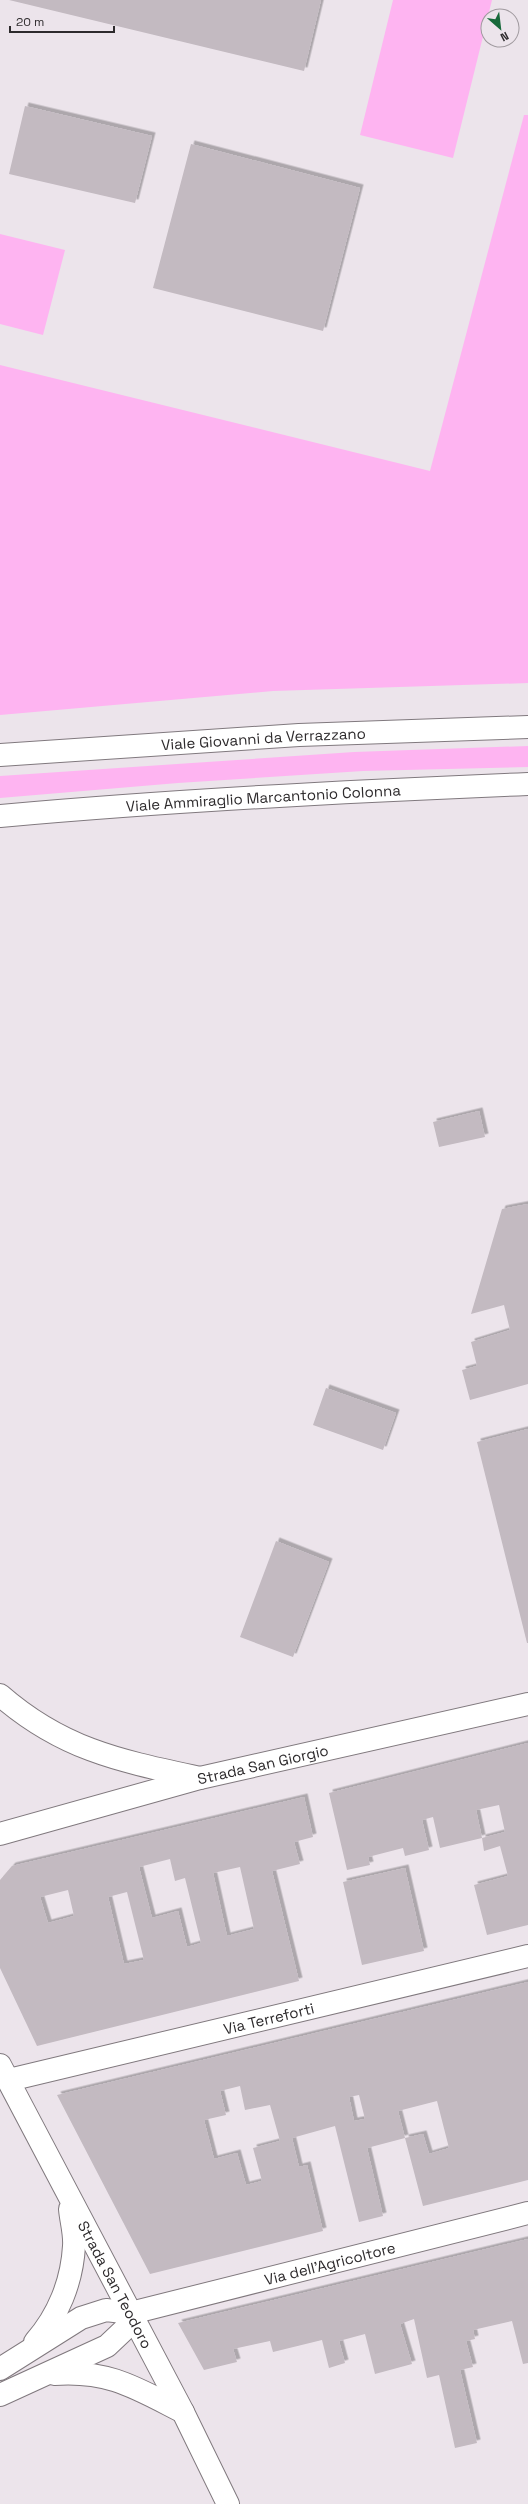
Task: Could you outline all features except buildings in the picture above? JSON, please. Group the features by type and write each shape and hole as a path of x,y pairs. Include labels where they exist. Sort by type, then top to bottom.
{"street":[{"name":"Viale Giovanni da Verrazzano","path":"0,755 299,735 528,727"},
{"name":"Viale Ammiraglio Marcantonio Colonna","path":"0,816 141,804 344,791 528,784"},
{"path":"0,1695 22,1714 64,1740 121,1761 200,1778"},
{"name":"Strada San Giorgio","path":"0,1834 200,1778 528,1704"},
{"name":"Via Terreforti","path":"4,2073 528,1956"},
{"name":"Strada San Teodoro","path":"4,2073 183,2412 228,2504"},
{"path":"21,2358 42,2334 57,2311 68,2282 74,2245 68,2196"},
{"name":"Via dell'Agricoltore","path":"131,2313 528,2213"},
{"path":"0,2369 21,2358 82,2318 106,2310 131,2313 125,2329 108,2346 41,2375 0,2395"},
{"path":"41,2375 78,2372 113,2378 183,2412"}],"shaded area":[{"path":"393,0 492,0 490,8 480,8 480,48 453,158 360,135"},
{"path":"524,115 528,115 528,683 273,691 0,715 0,365 430,471"},
{"path":"0,234 65,250 43,335 0,324"},
{"path":"528,746 528,767 363,771 178,783 0,798 0,776 354,752"}]}
